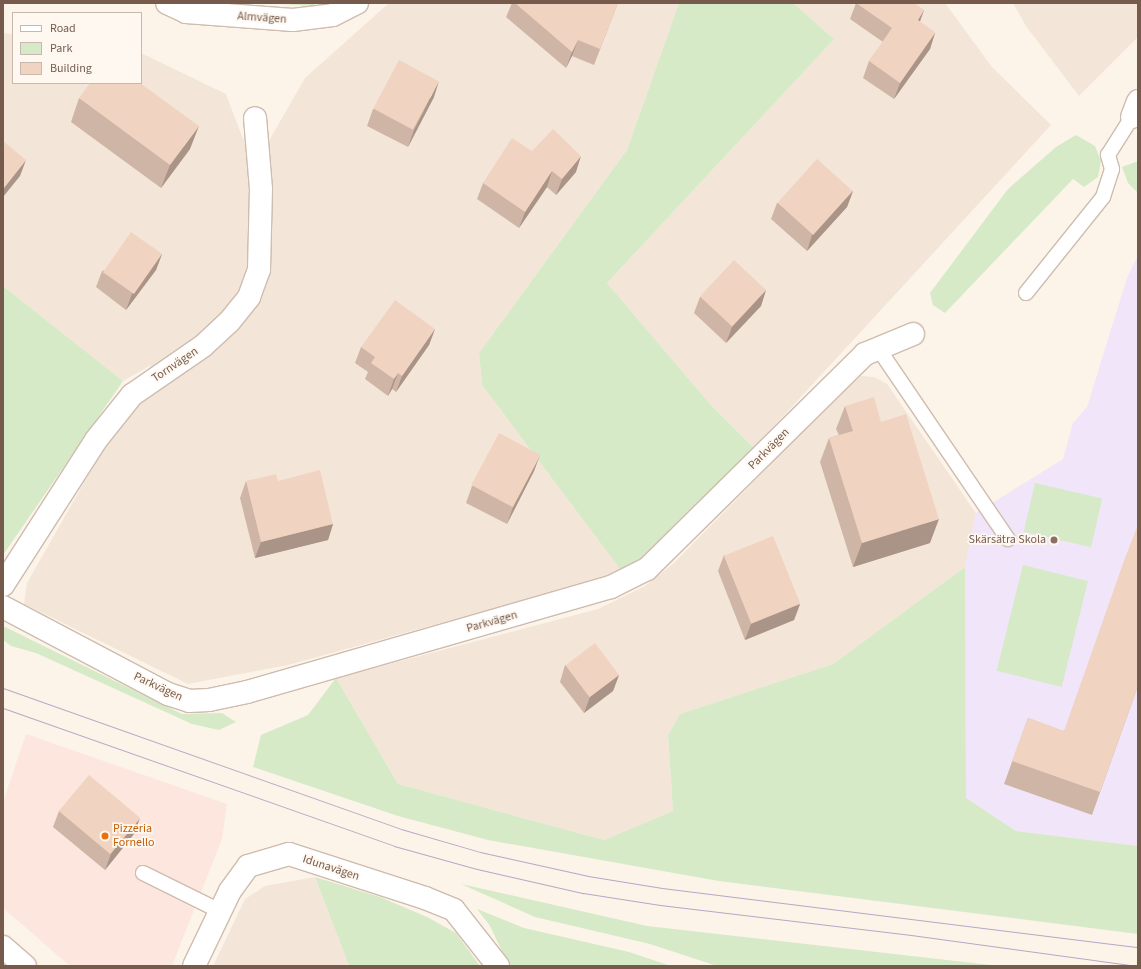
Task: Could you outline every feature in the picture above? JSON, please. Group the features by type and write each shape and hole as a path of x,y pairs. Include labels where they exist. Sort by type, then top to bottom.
{"street":[{"name":"Almvägen","path":"167,3 186,12 293,20 333,15 357,3"},
{"name":"Tornvägen","path":"3,585 96,440 132,395 203,346 229,322 249,297 259,270 261,189 254,118"},
{"name":"Parkvägen","path":"3,606 168,694 189,701 209,700 247,692 604,590 647,569 865,354 913,334"},
{"name":"Idunavägen","path":"194,966 230,891 248,866 289,854 425,898 454,910 498,966"},
{"path":"3,947 25,966"}],"lane":[{"path":"1026,292 1103,197 1112,169 1108,155 1135,109"},
{"path":"878,348 1008,539"},
{"path":"143,873 220,911"}],"shaded area":[{"path":"389,3 679,3 627,150 479,353 482,385 623,573 288,665 188,684 24,604 27,583 151,365 123,381 3,286 3,33 12,34 12,84 142,84 142,53 226,94 243,139 270,139 305,78"},
{"path":"793,3 945,3 992,67 1051,125 754,448 710,404 607,283 834,39"},
{"path":"1013,3 1138,3 1138,37 1079,96 1026,26"},
{"name":"Skärsätra Skola","path":"1138,255 1138,846 1016,831 966,798 965,567 976,513 1063,459 1073,423 1087,407 1127,278"},
{"path":"861,376 874,377 887,384 976,513 965,567 833,664 680,714 668,735 673,811 604,840 398,784 336,678 598,609 645,586 674,563 825,409"},
{"path":"26,734 227,804 222,839 172,966 70,966 3,908 3,802"},
{"path":"315,877 349,966 213,966 245,899 265,886"}],"green space":[{"path":"266,3 319,3 312,6"},
{"path":"679,3 793,3 834,39 607,283 710,404 754,448 642,561 623,573 482,385 479,353 627,150"},
{"path":"1076,135 1095,146 1101,161 1098,177 1084,187 1073,179 945,313 933,305 930,293 1008,189 1056,147"},
{"path":"1138,161 1138,193 1128,183 1122,167"},
{"path":"3,286 123,381 3,555"},
{"path":"1035,483 1102,499 1091,547 1024,532"},
{"path":"1023,565 1088,581 1062,687 997,671"},
{"path":"965,567 966,798 1016,831 1138,846 1138,934 719,881 488,840 398,816 253,767 261,735 308,715 336,678 398,784 604,840 673,811 668,735 680,714 833,664"},
{"path":"3,626 182,714 222,713 236,722 219,730 192,724 36,653 11,646 3,640"},
{"path":"315,877 380,897 427,917 456,933 480,966 349,966"},
{"path":"461,884 647,926 1000,966 717,966 650,944 535,917"},
{"path":"477,909 524,928 629,952 671,966 509,966 490,926"}],"building":[{"path":"515,3 618,3 600,49 578,40 572,52"},
{"path":"856,3 914,3 924,10 918,20 935,33 900,83 869,61 892,28"},
{"path":"399,60 439,81 413,130 373,109"},
{"path":"89,84 141,84 199,126 170,165 79,98"},
{"path":"553,129 581,156 562,179 552,171 525,212 483,183 512,138 532,151"},
{"path":"3,141 26,160 3,189"},
{"path":"817,159 853,191 813,235 778,203"},
{"path":"131,232 162,254 134,294 103,272"},
{"path":"734,260 766,290 732,327 700,297"},
{"path":"395,300 435,329 402,376 398,373 394,379 371,363 375,357 361,347"},
{"path":"874,397 881,422 906,414 939,519 862,543 829,438 853,431 845,406"},
{"path":"499,433 540,455 513,507 471,485"},
{"path":"320,470 333,524 261,542 246,481 276,474 278,481"},
{"path":"1138,525 1138,686 1100,792 1012,761 1028,718 1064,731"},
{"path":"773,536 800,604 751,624 724,556"},
{"path":"595,643 619,675 590,697 565,665"},
{"path":"89,775 140,818 110,854 59,811"}],"tram line":[{"path":"3,688 401,829 480,852 588,876 662,888 1138,947"},
{"path":"3,708 394,846 477,869 583,893 660,905 911,935 1137,966"}],"place":[{"name":"Skärsätra Skola","path":"1054,540"},
{"name":"Pizzeria Fornello","path":"105,836"}]}
